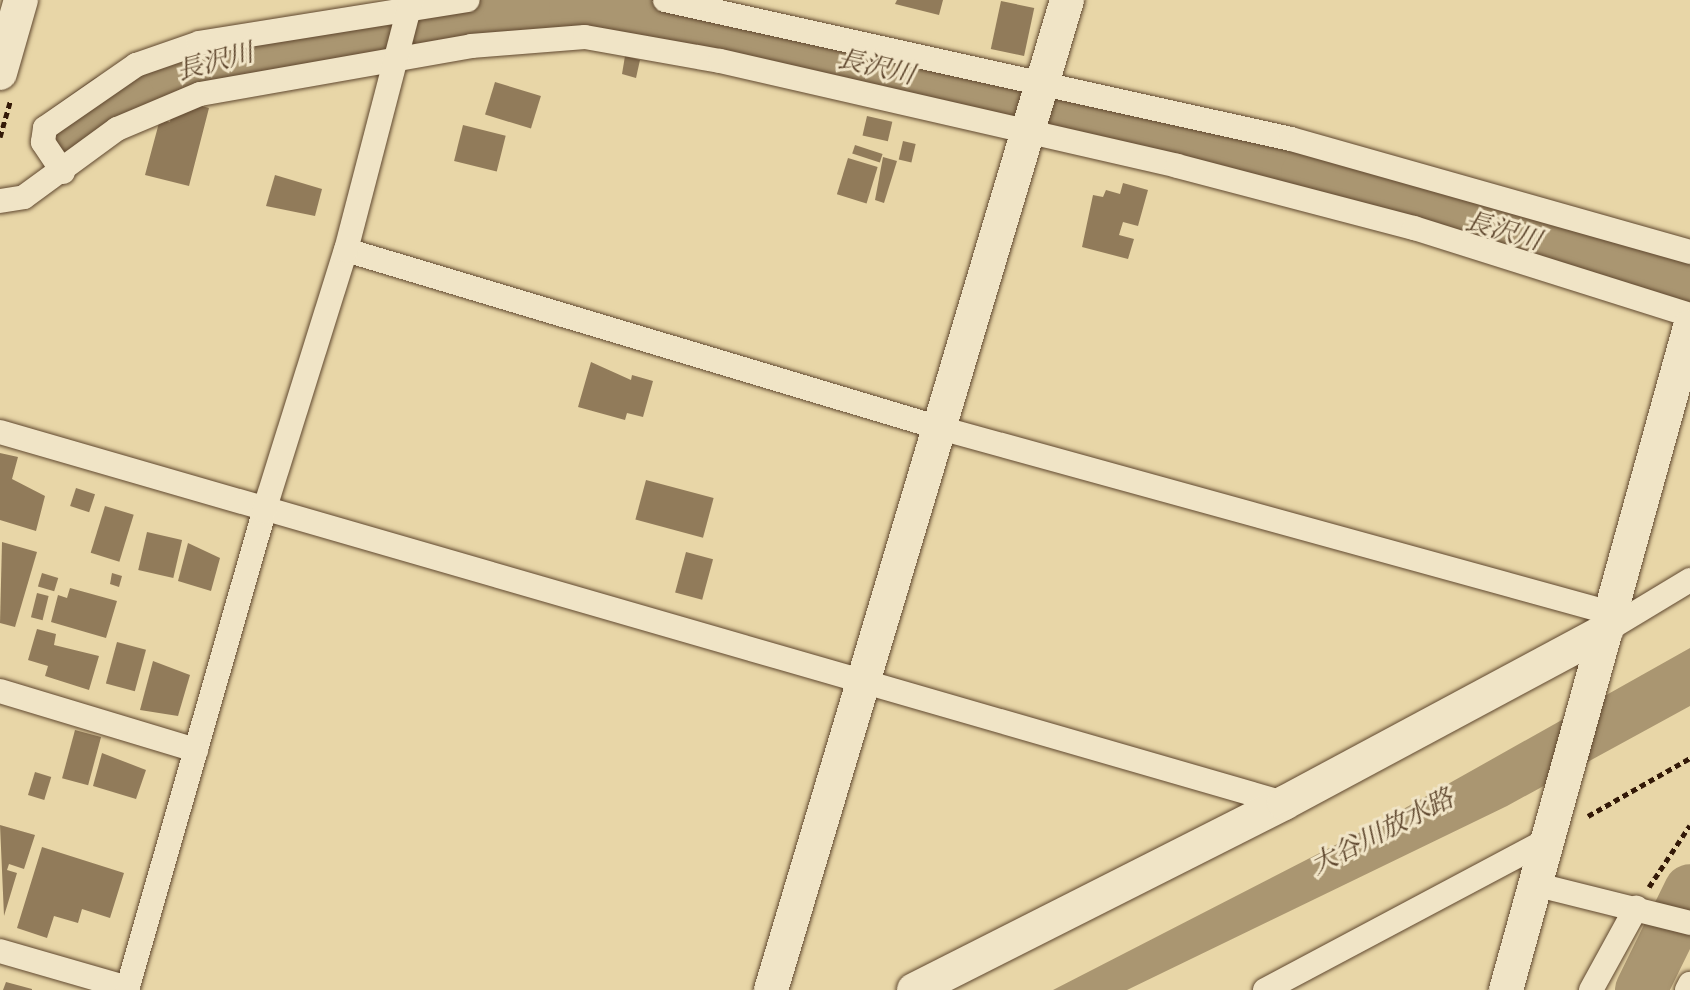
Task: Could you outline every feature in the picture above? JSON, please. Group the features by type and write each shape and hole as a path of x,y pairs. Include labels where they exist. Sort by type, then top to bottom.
{"street":[{"path":"0,73 21,0"},
{"path":"63,172 43,142 45,128 136,65 199,43 410,5 468,0"},
{"path":"665,0 1291,139 1690,252"},
{"path":"771,990 1067,0"},
{"path":"0,951 128,989 264,511 346,250 410,5"},
{"path":"0,201 24,197 63,172 117,129 171,104 244,84 527,40 585,37 639,43 1030,128 1336,206 1690,315"},
{"path":"346,250 940,428 1606,633"},
{"path":"1506,990 1538,885 1690,327"},
{"path":"0,432 264,511 1284,803"},
{"path":"914,990 1284,803 1606,633 1690,580"},
{"path":"0,691 196,750"},
{"path":"1265,990 1549,839"},
{"path":"1538,885 1690,923"},
{"path":"1591,990 1636,908"},
{"path":"1687,990 1690,984"}],"path":[{"path":"1549,839 1690,758"},
{"path":"1636,908 1690,825"}],"water":[{"name":"大谷川放水路","path":"1690,648 1690,706 1507,806 1127,990 1053,990 1382,821"}],"building":[{"path":"897,0 943,0 939,15 895,4"},
{"path":"1001,1 1034,8 1024,56 991,49"},
{"path":"625,56 640,60 636,78 622,74"},
{"path":"495,82 541,96 531,129 485,115"},
{"path":"198,105 209,108 189,186 145,175 160,119 170,122 171,114"},
{"path":"867,116 892,122 888,141 863,135"},
{"path":"463,125 506,136 497,172 454,161"},
{"path":"903,141 916,144 911,162 899,160"},
{"path":"855,145 883,154 880,163 852,154"},
{"path":"883,157 897,161 884,203 875,200"},
{"path":"848,158 878,167 867,203 837,194"},
{"path":"275,175 322,189 315,216 266,206"},
{"path":"1123,183 1148,190 1138,226 1123,222 1119,235 1134,239 1128,259 1082,247 1093,195 1103,197 1106,190 1120,194"},
{"path":"591,362 631,380 632,375 653,381 643,417 627,413 625,420 578,407"},
{"path":"0,453 18,457 12,479 45,496 36,531 0,520"},
{"path":"646,480 714,498 703,538 635,520"},
{"path":"76,488 95,494 89,512 70,506"},
{"path":"105,506 134,515 119,562 91,553"},
{"path":"147,532 182,540 173,578 138,570"},
{"path":"2,542 37,552 15,627 0,623"},
{"path":"188,543 220,558 211,591 178,581"},
{"path":"686,552 713,559 702,600 675,593"},
{"path":"42,573 58,578 54,591 38,586"},
{"path":"112,573 122,576 119,587 110,584"},
{"path":"70,588 117,601 106,638 51,622 58,595 67,598"},
{"path":"37,593 49,596 43,620 31,617"},
{"path":"37,629 56,634 54,645 99,656 89,690 45,676 48,666 28,660"},
{"path":"117,642 146,650 135,691 106,684"},
{"path":"153,661 190,675 178,716 140,710"},
{"path":"75,730 101,737 88,785 62,778"},
{"path":"102,753 146,770 136,799 93,786"},
{"path":"35,772 51,777 44,800 28,795"},
{"path":"0,825 35,835 24,869 9,864 7,870 17,873 4,916"},
{"path":"42,847 124,873 110,918 82,909 78,923 54,916 47,938 17,928"},
{"path":"6,982 32,989 32,990 3,990"}],"waterway":[{"name":"長沢川","path":"62,133 107,101 173,72 239,52 509,10 575,8 710,30 1061,109 1307,174 1690,285"},
{"path":"1641,990 1690,890"}]}
